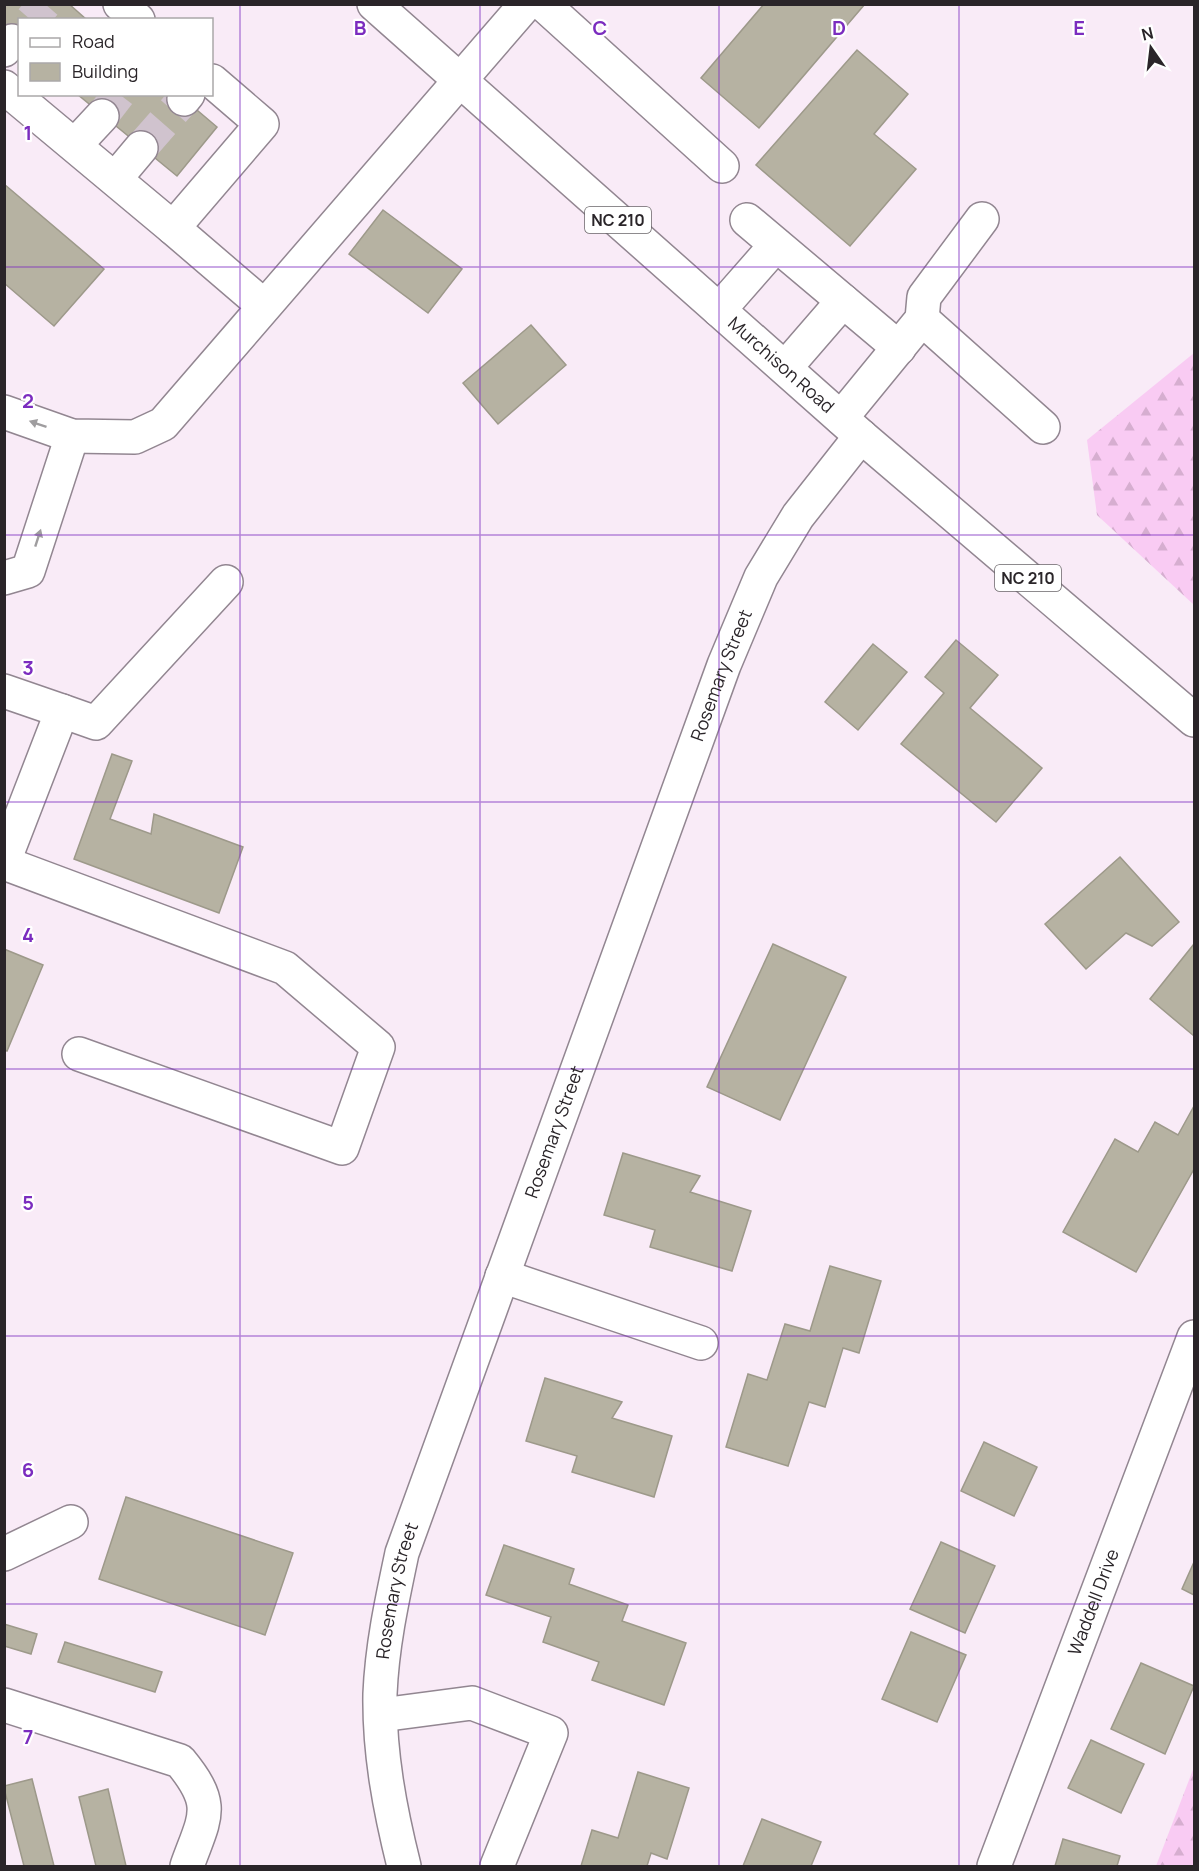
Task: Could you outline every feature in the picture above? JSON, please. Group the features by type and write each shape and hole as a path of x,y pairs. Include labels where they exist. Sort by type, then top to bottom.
{"street":[{"name":"Murchison Road","path":"374,4 851,427 1194,720"},
{"path":"4,412 72,436 135,437 163,424 526,4"},
{"path":"543,4 723,166"},
{"path":"110,18 120,5 136,18"},
{"path":"173,228 262,124 213,82"},
{"path":"24,96 75,146 264,306"},
{"path":"75,146 102,116"},
{"path":"115,179 141,148"},
{"path":"982,219 924,297 922,320 1043,427"},
{"path":"747,220 898,348"},
{"path":"719,310 776,245"},
{"path":"785,368 843,301"},
{"name":"Rosemary Street","path":"404,1866 388,1800 380,1694 387,1623 402,1553 724,665 761,577 898,348 922,320"},
{"path":"4,578 28,571 72,436"},
{"path":"4,691 96,723 226,582"},
{"path":"62,711 4,862 285,968 378,1047 342,1148 79,1054"},
{"path":"502,1276 701,1343"},
{"name":"Waddell Drive","path":"994,1866 1194,1337"},
{"path":"4,1554 71,1522"},
{"path":"381,1715 472,1703 550,1733 497,1866"},
{"path":"4,1705 180,1761 199,1784 206,1813 187,1866"}],"green space":[{"path":"1194,353 1194,605 1097,515 1087,440"},
{"path":"1194,1767 1194,1866 1156,1866"}],"building":[{"path":"4,4 69,4 85,18 18,18 18,46 4,35"},
{"path":"764,4 865,4 759,128 701,78"},
{"path":"857,50 908,94 874,134 916,169 850,246 756,165"},
{"path":"79,96 180,96 217,127 177,176"},
{"path":"4,184 104,269 54,326 4,283"},
{"path":"383,210 462,269 428,313 349,254"},
{"path":"531,325 566,365 498,424 463,383"},
{"path":"956,640 998,675 970,708 1042,768 996,822 901,744 944,693 925,677"},
{"path":"873,644 907,672 858,730 825,702"},
{"path":"112,754 132,761 110,819 151,834 154,814 243,847 219,913 74,859"},
{"path":"1120,857 1179,922 1152,946 1126,933 1086,969 1045,924"},
{"path":"773,944 846,977 780,1120 707,1087"},
{"path":"1194,944 1194,1036 1150,999"},
{"path":"4,949 43,965 7,1051 4,1050"},
{"path":"1194,1106 1194,1169 1136,1272 1063,1232 1115,1139 1138,1152 1155,1122 1178,1135"},
{"path":"623,1153 700,1176 690,1192 751,1211 732,1271 650,1247 655,1230 604,1215"},
{"path":"830,1266 881,1281 859,1353 843,1348 825,1407 809,1402 788,1466 726,1447 748,1374 767,1380 785,1324 810,1331"},
{"path":"545,1378 622,1402 612,1418 672,1436 654,1497 572,1472 577,1456 526,1441"},
{"path":"984,1442 1037,1467 1014,1516 961,1491"},
{"path":"126,1497 293,1553 265,1635 99,1579"},
{"path":"941,1542 995,1566 965,1633 910,1609"},
{"path":"504,1545 574,1569 569,1584 628,1605 622,1621 686,1643 664,1705 592,1680 599,1662 543,1642 551,1617 486,1595"},
{"path":"1194,1562 1194,1595 1182,1589"},
{"path":"4,1624 37,1634 31,1654 4,1646"},
{"path":"911,1632 966,1655 937,1722 882,1699"},
{"path":"65,1642 162,1672 155,1692 58,1662"},
{"path":"1141,1663 1194,1686 1165,1754 1111,1729"},
{"path":"1091,1740 1144,1764 1121,1813 1068,1788"},
{"path":"638,1772 689,1788 667,1859 651,1853 647,1866 581,1866 592,1830 618,1838"},
{"path":"32,1779 54,1866 24,1866 4,1788 4,1786"},
{"path":"108,1789 126,1866 96,1866 79,1797"},
{"path":"762,1819 821,1842 811,1866 743,1866"},
{"path":"1063,1839 1120,1856 1117,1866 1055,1866"}],"tunnel":[{"path":"33,18 45,4"},
{"path":"102,116 117,96"},
{"path":"141,148 184,99"}]}
